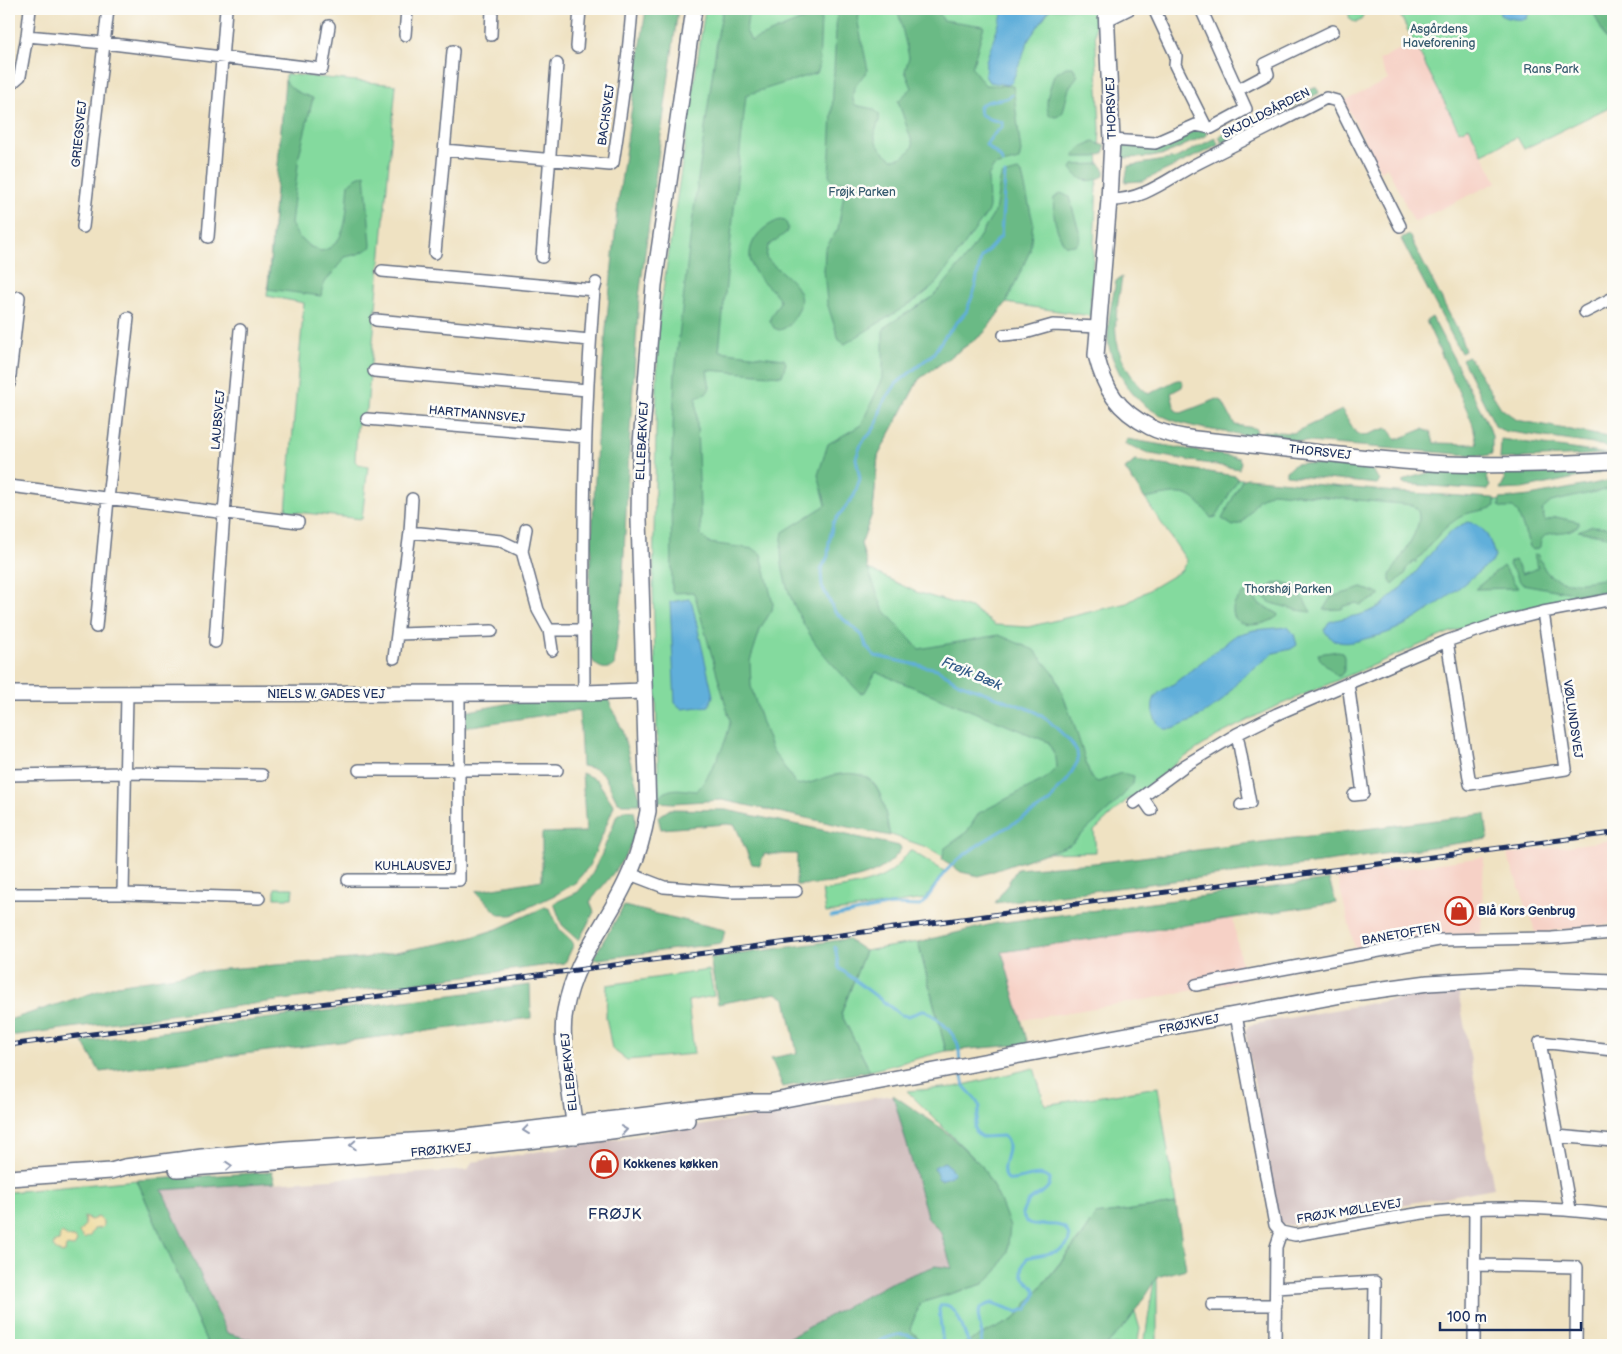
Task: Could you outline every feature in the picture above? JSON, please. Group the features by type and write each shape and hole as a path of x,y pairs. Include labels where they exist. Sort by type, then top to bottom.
{"street":[{"path":"9,82 13,82 20,76 30,9"},
{"name":"GRIEGSVEJ","path":"83,227 108,9"},
{"path":"208,237 226,9"},
{"path":"405,35 407,9"},
{"path":"491,34 492,9"},
{"path":"576,47 580,9"},
{"name":"BACHSVEJ","path":"444,150 604,165 613,163 628,55 632,9"},
{"name":"ELLEBÆKVEJ","path":"575,1130 563,1040 564,1013 577,969 591,940 630,874 642,842 648,811 639,519 640,456 654,285 694,9"},
{"path":"1107,15 1129,9"},
{"path":"1154,9 1176,56 1175,64 1206,127"},
{"path":"1112,140 1155,143 1196,125 1211,128 1246,109 1201,9"},
{"name":"THORSVEJ","path":"1107,15 1112,140 1110,200 1096,355 1102,377 1110,392 1127,412 1152,428 1178,436 1324,454 1446,464 1526,465 1613,462"},
{"path":"27,36 104,43 322,69 329,26"},
{"path":"1238,90 1268,74 1265,64 1334,31"},
{"path":"435,253 453,51"},
{"path":"542,257 557,64"},
{"name":"SKJOLDGÅRDEN","path":"1110,200 1133,198 1326,98 1337,101 1400,226"},
{"path":"382,271 595,287 587,390 583,488 584,694"},
{"path":"9,384 19,297"},
{"path":"1585,312 1613,298"},
{"path":"96,627 128,318"},
{"path":"376,320 590,340"},
{"path":"1004,335 1053,326 1098,326"},
{"name":"LAUBSVEJ","path":"215,642 240,330"},
{"path":"374,371 587,390"},
{"name":"HARTMANNSVEJ","path":"367,419 585,437"},
{"path":"9,486 298,522"},
{"path":"394,658 410,532 412,499"},
{"path":"526,529 522,551 538,610 549,630 552,650"},
{"path":"410,532 501,541 522,551"},
{"path":"1152,810 1138,800 1184,766 1237,734 1277,714 1447,641 1499,623 1543,612 1613,599"},
{"name":"VØLUNDSVEJ","path":"1447,641 1470,784 1566,769 1543,612"},
{"path":"549,630 583,630"},
{"path":"398,634 492,631"},
{"path":"1348,683 1363,794 1354,795"},
{"name":"NIELS W. GADES VEJ","path":"9,694 584,694 644,691"},
{"path":"123,894 126,694"},
{"name":"KUHLAUSVEJ","path":"348,880 459,880 459,694"},
{"path":"1237,734 1250,804 1241,805"},
{"path":"359,770 557,770"},
{"path":"9,775 262,775"},
{"path":"630,874 664,887 730,892 796,891"},
{"path":"9,894 123,894 259,898"},
{"name":"BANETOFTEN","path":"1196,985 1439,940 1552,938 1613,933"},
{"name":"FRØJKVEJ","path":"9,1178 111,1171 125,1167 202,1157 286,1149 575,1130 753,1102 769,1102 1347,994 1428,983 1517,978 1613,982"},
{"name":"FRØJK MØLLEVEJ","path":"1236,1015 1274,1226 1281,1232 1295,1235 1424,1213 1475,1209 1517,1207 1613,1215"},
{"path":"1570,1210 1540,1042 1613,1050"},
{"path":"1557,1136 1613,1141"},
{"path":"1474,1345 1475,1209"},
{"path":"1275,1345 1276,1247 1281,1232"},
{"path":"1475,1265 1577,1267 1576,1345"},
{"path":"1276,1288 1375,1282 1374,1345"},
{"path":"1212,1305 1276,1305"}],"shaded area":[{"path":"1414,42 1459,131 1468,126 1497,182 1414,222 1387,167 1380,171 1344,101 1388,80 1379,60"},
{"path":"1613,840 1613,924 1536,933 1507,854"},
{"path":"1484,857 1481,933 1409,939 1355,948 1337,877"},
{"path":"1233,918 1244,980 1149,999 1021,1020 1002,952"},
{"path":"1458,990 1494,1188 1286,1226 1279,1222 1245,1031 1249,1025 1407,997"},
{"path":"893,1095 927,1216 941,1233 952,1268 890,1283 776,1345 268,1345 227,1333 162,1190 468,1170 472,1162"}],"green space":[{"path":"1353,8 1359,8 1363,15 1359,22 1353,22 1349,18 1349,12"},
{"path":"646,9 678,9 639,297 622,594 614,666 603,668 597,665 590,656 588,612 599,403 618,203"},
{"name":"Frøjk Parken","path":"705,9 1094,9 1100,129 1090,316 1006,303 983,334 919,379 878,456 873,511 861,544 868,569 916,592 973,609 995,625 1028,627 1127,603 1181,571 1187,561 1125,469 1135,461 1265,483 1435,499 1507,501 1613,481 1613,593 1518,610 1448,633 1268,710 1217,736 1179,761 1136,795 1128,799 1094,831 1096,852 1043,853 969,872 929,848 880,831 724,798 659,801 653,587 658,325"},
{"path":"723,9 749,9 746,31 751,41 816,14 821,17 819,68 817,73 746,95 719,351 784,359 786,363 782,376 707,370 710,388 706,394 696,397 701,535 709,543 754,549 761,554 773,604 772,610 761,627 750,661 751,686 771,748 796,784 809,783 830,776 847,774 860,775 869,779 881,797 890,836 722,800 657,802 669,790 697,791 718,757 727,737 730,720 695,596 693,592 675,593 672,591 671,482 675,372 691,231 718,33"},
{"path":"837,9 864,9 859,13 858,23 868,70 856,86 853,100 855,105 873,109 879,114 875,134 876,143 892,159 905,155 913,145 898,101 912,88 905,71 909,57 898,11 895,9 937,9 943,20 984,26 972,68 985,85 1013,86 1021,152 1019,160 994,166 988,176 989,207 987,213 937,283 919,298 845,344 839,340 827,303 824,270 825,249 838,229 846,181 833,182 829,175"},
{"name":"Rans Park","path":"1397,9 1613,9 1613,105 1524,149 1517,137 1482,154 1469,127 1459,131"},
{"path":"1592,9 1613,9 1613,55"},
{"path":"1066,67 1073,67 1078,75 1069,88 1063,112 1057,117 1050,116 1047,101 1054,75"},
{"path":"286,74 396,85 367,409 357,426 355,461 358,464 368,466 362,519 286,511 304,303 267,296"},
{"path":"285,80 294,89 313,98 299,156 291,224 298,236 309,246 321,251 337,241 345,224 349,184 357,177 365,174 370,248 358,254 345,257 323,285 321,296 268,289"},
{"path":"1317,88 1319,93 1222,143 1219,137"},
{"path":"1198,128 1204,128 1207,135 1166,154 1151,157 1124,158 1118,147 1122,145 1157,146 1169,143"},
{"path":"1215,138 1219,145 1143,181 1125,182 1128,166 1176,158"},
{"path":"1093,142 1105,146 1104,153 1096,157 1075,157 1074,155 1081,148"},
{"path":"1100,164 1104,169 1104,176 1095,180 1086,180 1078,177 1071,168 1073,165"},
{"path":"1018,171 1022,174 1033,222 1030,251 1006,303 983,334 919,379 878,456 873,511 861,544 883,609 919,649 999,635 1034,650 1055,675 1074,724 1091,778 1098,782 1121,773 1134,776 1133,784 1115,804 1070,845 979,876 961,872 942,859 945,848 966,833 979,813 1045,779 1057,767 1056,758 1048,742 876,672 865,692 860,693 831,663 816,644 800,618 784,576 781,547 783,532 826,505 818,475 828,444 861,425 883,378 883,331 886,326 931,298 941,288 968,255 995,212 1002,175"},
{"path":"1061,193 1069,197 1080,234 1078,242 1072,246 1065,245 1055,223 1054,198"},
{"path":"780,220 785,221 788,227 787,232 768,246 766,257 790,279 801,300 792,320 786,327 779,330 774,328 770,321 780,302 779,298 757,275 752,266 750,250 753,242 764,229"},
{"path":"1409,235 1460,335 1465,351 1461,353 1401,239"},
{"path":"1122,277 1116,314 1117,342 1126,367 1142,389 1149,394 1177,380 1181,380 1183,383 1182,387 1171,393 1175,410 1181,413 1217,399 1222,401 1235,425 1255,428 1257,430 1255,437 1178,422 1161,415 1145,405 1131,392 1115,365 1108,339 1108,327 1116,281"},
{"path":"1432,317 1489,426 1492,436 1492,454 1483,456 1259,438 1263,431 1293,433 1342,410 1356,433 1363,436 1387,428 1390,429 1396,440 1423,429 1431,433 1434,443 1477,444 1473,425 1467,410 1426,321"},
{"path":"1467,356 1501,408 1517,420 1613,438 1613,447 1504,431 1496,427 1462,359"},
{"path":"1127,439 1239,458 1241,462 1239,469 1151,454 1125,444"},
{"path":"1501,439 1608,454 1500,459"},
{"path":"1135,461 1236,476 1238,479 1216,517 1211,518 1196,501 1183,494 1145,499 1125,469"},
{"path":"1303,463 1370,469 1380,481 1377,484 1286,475 1286,471 1295,464"},
{"path":"1443,469 1490,470 1486,478 1490,486 1487,490 1403,484 1403,481 1409,478"},
{"path":"1598,469 1599,473 1522,489 1500,490 1505,480 1500,471"},
{"path":"1247,478 1396,492 1493,498 1495,499 1495,506 1468,513 1450,524 1393,585 1390,581 1390,575 1408,547 1418,524 1419,514 1414,506 1272,492 1258,500 1242,523 1233,526 1222,519 1242,480"},
{"path":"1613,480 1613,488 1551,502 1542,510 1545,521 1556,517 1579,522 1579,525 1569,531 1546,535 1540,547 1533,550 1530,547 1518,513 1513,508 1502,508 1499,506 1500,499 1530,496"},
{"path":"1591,526 1613,527 1613,537 1578,531"},
{"path":"1537,554 1546,571 1552,577 1569,582 1578,582 1613,577 1613,590 1578,594 1522,584 1509,565 1510,562 1515,560 1522,574 1538,568 1534,555"},
{"path":"1503,566 1518,588 1475,589"},
{"name":"Thorshøj Parken","path":"1281,582 1296,589 1311,612 1271,603 1259,593"},
{"path":"1362,588 1380,594 1380,596 1360,605 1357,603 1344,606 1342,609 1323,610 1331,597"},
{"path":"1244,593 1250,593 1259,604 1277,613 1278,616 1268,622 1256,625 1240,622 1236,619 1233,609 1234,604"},
{"path":"1342,652 1344,657 1344,671 1340,676 1337,676 1320,659 1318,654"},
{"path":"536,698 608,699 622,730 640,798 639,804 622,804 617,801 604,775 596,769 582,766 579,710 465,727 464,712"},
{"path":"582,773 597,780 614,806 590,865 575,883 557,894 512,915 499,915 476,891 542,880 542,833 586,832"},
{"path":"670,809 726,810 900,846 901,849 892,860 868,875 839,882 796,885 797,854 764,854 760,865 752,864 735,825 661,829 658,817"},
{"path":"625,810 634,811 636,823 634,836 622,860 590,902 594,912 579,940 562,925 554,903 578,892 589,879 601,856 617,815"},
{"path":"1485,814 1488,839 1327,862 995,903 1017,869 1094,863"},
{"path":"910,850 944,871 925,899 826,913 822,891 870,882 880,878 895,868"},
{"path":"1329,880 1336,903 1002,952 1028,1044 946,1051 918,942 997,923"},
{"path":"275,888 293,888 292,898 275,898"},
{"path":"624,906 725,930 722,943 592,960"},
{"path":"545,907 550,909 560,930 572,941 573,946 565,963 9,1036 9,1020 117,985 213,970 364,958 469,938 497,929"},
{"path":"847,939 865,951 841,1014 870,1071 783,1087 771,1058 797,1053 786,999 776,993 718,1004 710,958"},
{"path":"918,942 946,1051 870,1071 841,1014 865,951"},
{"path":"709,970 714,996 688,1001 694,1054 627,1060 612,1049 606,1017 607,985"},
{"path":"530,985 531,1018 100,1072 83,1042"},
{"path":"1034,1068 1045,1105 1158,1087 1176,1204 1096,1215 1015,1319 963,1345 925,1345 910,1329 920,1303 983,1284 982,1166 907,1091 955,1087"},
{"path":"893,1095 943,1129 982,1166 999,1198 1010,1226 1007,1253 997,1271 983,1284 920,1303 910,1329 925,1345 776,1345 890,1283 935,1266 952,1268 941,1233 927,1216"},
{"path":"272,1172 275,1182 162,1190 227,1333 268,1345 208,1345 137,1180"},
{"path":"137,1180 208,1345 9,1345 9,1192"},
{"path":"1176,1204 1186,1269 1157,1277 1128,1322 1107,1345 961,1345 1015,1319 1082,1236 1095,1215"},
{"path":"1157,1277 1157,1345 1144,1345 1154,1281"},
{"path":"1135,1312 1140,1329 1137,1345 1107,1345 1128,1322"}],"sand":[{"path":"84,1217 91,1220 98,1217 103,1221 103,1226 94,1229 90,1236 84,1239 79,1233 85,1225"},
{"path":"62,1233 68,1237 75,1238 77,1242 74,1247 66,1246 65,1252 61,1253 53,1246 55,1242 59,1241"}],"water":[{"path":"1004,9 1050,9 1029,39 1012,82 1008,85 989,82 985,76 986,61"},
{"path":"1499,9 1531,9 1526,19 1520,19 1500,15"},
{"path":"1468,522 1479,526 1486,534 1495,556 1493,561 1433,608 1407,624 1378,636 1344,643 1333,640 1328,636 1324,630 1329,622 1374,610 1380,606 1412,576 1446,537"},
{"path":"689,599 692,603 713,696 709,706 682,709 675,703 670,602"},
{"path":"1288,627 1294,634 1297,645 1291,649 1274,653 1241,678 1219,704 1192,721 1172,729 1163,729 1156,721 1153,712 1153,702 1157,695 1236,635 1254,630"},
{"path":"944,1162 954,1172 951,1176 941,1180 938,1178 934,1167"}],"waterway":[{"name":"Frøjk Bæk","path":"1003,163 1000,157 986,145 1002,127 1002,122 989,119 980,114 979,107 986,102 1004,99 1012,95"},
{"name":"Frøjk Bæk","path":"831,917 892,905 920,906 945,872 968,852 1051,801 1057,790 1066,782 1078,761 1077,751 1069,740 1049,721 1034,711 959,683 937,669 875,656 867,647 862,635 835,612 822,586 821,570 828,556 833,523 854,496 860,479 856,458 862,442 877,423 882,405 896,384 933,354 945,336 966,312 974,292 981,258 1001,236 1005,174"},
{"name":"Frøjk Bæk","path":"835,947 839,968 901,1015 908,1016 925,1010 943,1024 957,1042 960,1063"},
{"name":"Frøjk Bæk","path":"961,1072 964,1086 980,1107 974,1127 975,1131 982,1137 1003,1136 1007,1141 1008,1152 1004,1169 1004,1175 1007,1180 1034,1175 1045,1176 1050,1179 1048,1187 1026,1205 1022,1214 1025,1219 1034,1225 1058,1225 1063,1227 1069,1237 1065,1247 1027,1258 1022,1272 1026,1281 1035,1290 1034,1297 1027,1309 1018,1312 993,1303 980,1309 978,1315 982,1335 981,1344 979,1345"},
{"name":"Frøjk Bæk","path":"943,1345 939,1309 941,1305 947,1305 956,1313 970,1345"},
{"name":"Frøjk Bæk","path":"873,1345 891,1336 898,1335 911,1336 921,1345"}],"railway":[{"path":"9,1045 1613,833"}],"place":[{"name":"Blå Kors Genbrug","path":"1459,911"},
{"name":"Kokkenes køkken","path":"604,1164"}],"district":[{"name":"FRØJK","path":"615,1214"}],"park label":[{"name":"Asgårdens Haveforening","path":"1439,36"}]}
